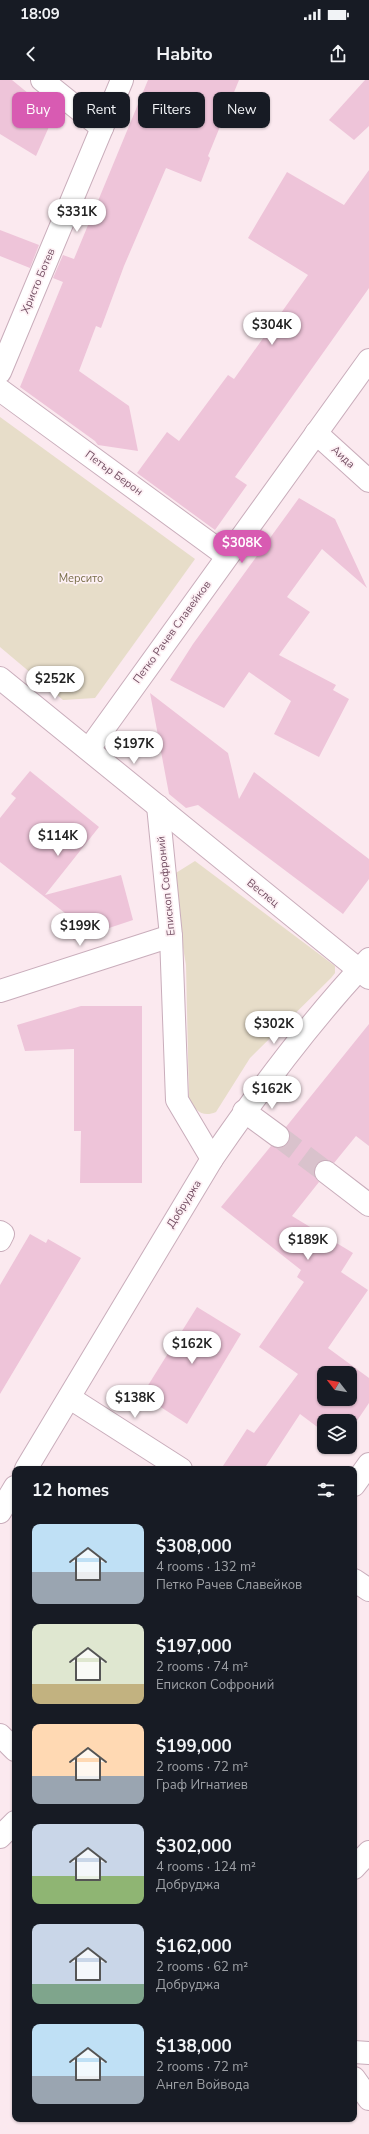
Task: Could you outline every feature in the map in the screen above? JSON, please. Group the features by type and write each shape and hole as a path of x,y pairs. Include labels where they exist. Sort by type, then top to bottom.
{"street":[{"path":"42,80 73,105"},
{"name":"Христо Ботев","path":"117,92 122,80"},
{"name":"Христо Ботев","path":"0,372 102,128"},
{"name":"Петко Рачев Славейков","path":"89,749 369,360"},
{"name":"Петър Берон","path":"0,390 227,556"},
{"name":"Аида","path":"316,433 369,480"},
{"path":"0,678 158,806"},
{"name":"Епископ Софроний","path":"158,806 171,936 177,1100 212,1159"},
{"name":"Веслец","path":"158,806 366,969"},
{"path":"0,991 171,936"},
{"name":"Добруджа","path":"28,1466 212,1159 244,1111 291,1052 366,969"},
{"path":"244,1111 278,1136"},
{"path":"326,1172 369,1205"},
{"path":"0,1232 3,1234 0,1240"},
{"path":"70,1398 176,1466"},
{"path":"357,1481 369,1464"},
{"path":"0,1512 12,1492"},
{"path":"357,1582 369,1590"},
{"path":"0,1735 12,1747"},
{"path":"357,1865 369,1852"},
{"path":"357,2052 369,2053"},
{"path":"357,2082 369,2099"}],"green space":[{"name":"Мерсито","path":"0,417 195,559 95,698 63,700 0,647"},
{"path":"195,861 335,966 335,973 331,978 250,1058 216,1112 211,1114 196,1110 189,1099 186,965 171,876"}],"building":[{"path":"0,80 12,80 27,92 12,92 12,128 48,128 36,156 0,134"},
{"path":"148,80 239,80 234,92 213,92 213,128 219,128 208,156 210,158 201,182 166,168 124,266 101,328 96,326 79,371 129,406 138,451 98,445 95,441 20,387 63,282 53,278 63,255 74,259 128,128 130,128 130,124 138,104 138,128 205,128 205,92 143,92"},
{"path":"365,80 369,80 369,126 354,140 329,120"},
{"path":"369,170 369,288 235,477 247,485 215,530 137,473 167,432 179,441 228,375 234,379 308,275 248,238 287,172 344,205"},
{"path":"0,230 39,245 30,268 0,256"},
{"path":"299,498 335,519 367,588 322,549 287,597 310,612 279,655 336,685 333,690 349,699 319,757 274,734 291,701 249,672 224,708 170,680 193,644"},
{"path":"150,693 228,753 239,799 254,772 369,859 369,879 343,914 198,805 186,808 169,794"},
{"path":"30,771 99,827 45,895 121,875 133,920 73,940 65,913 0,862 0,818 16,798 11,794"},
{"path":"81,1006 142,1006 142,1183 80,1183 81,1131 74,1131 74,1049 25,1051 17,1025"},
{"path":"369,1024 369,1146 356,1136 334,1163 327,1160 316,1164 314,1171 315,1177 319,1182 292,1216 353,1253 341,1272 368,1290 328,1348 353,1366 317,1366 317,1406 357,1406 357,1369 369,1378 369,1403 357,1421 357,1414 317,1414 317,1427 300,1414 266,1466 223,1466 247,1429 254,1433 298,1374 259,1347 304,1282 297,1277 301,1270 221,1207 271,1146 283,1148 288,1144 290,1137 286,1127"},
{"path":"30,1234 46,1243 48,1239 81,1258 0,1394 0,1285"},
{"path":"197,1307 241,1334 187,1424 142,1395"}],"tunnel":[{"path":"278,1136 326,1172"}]}
